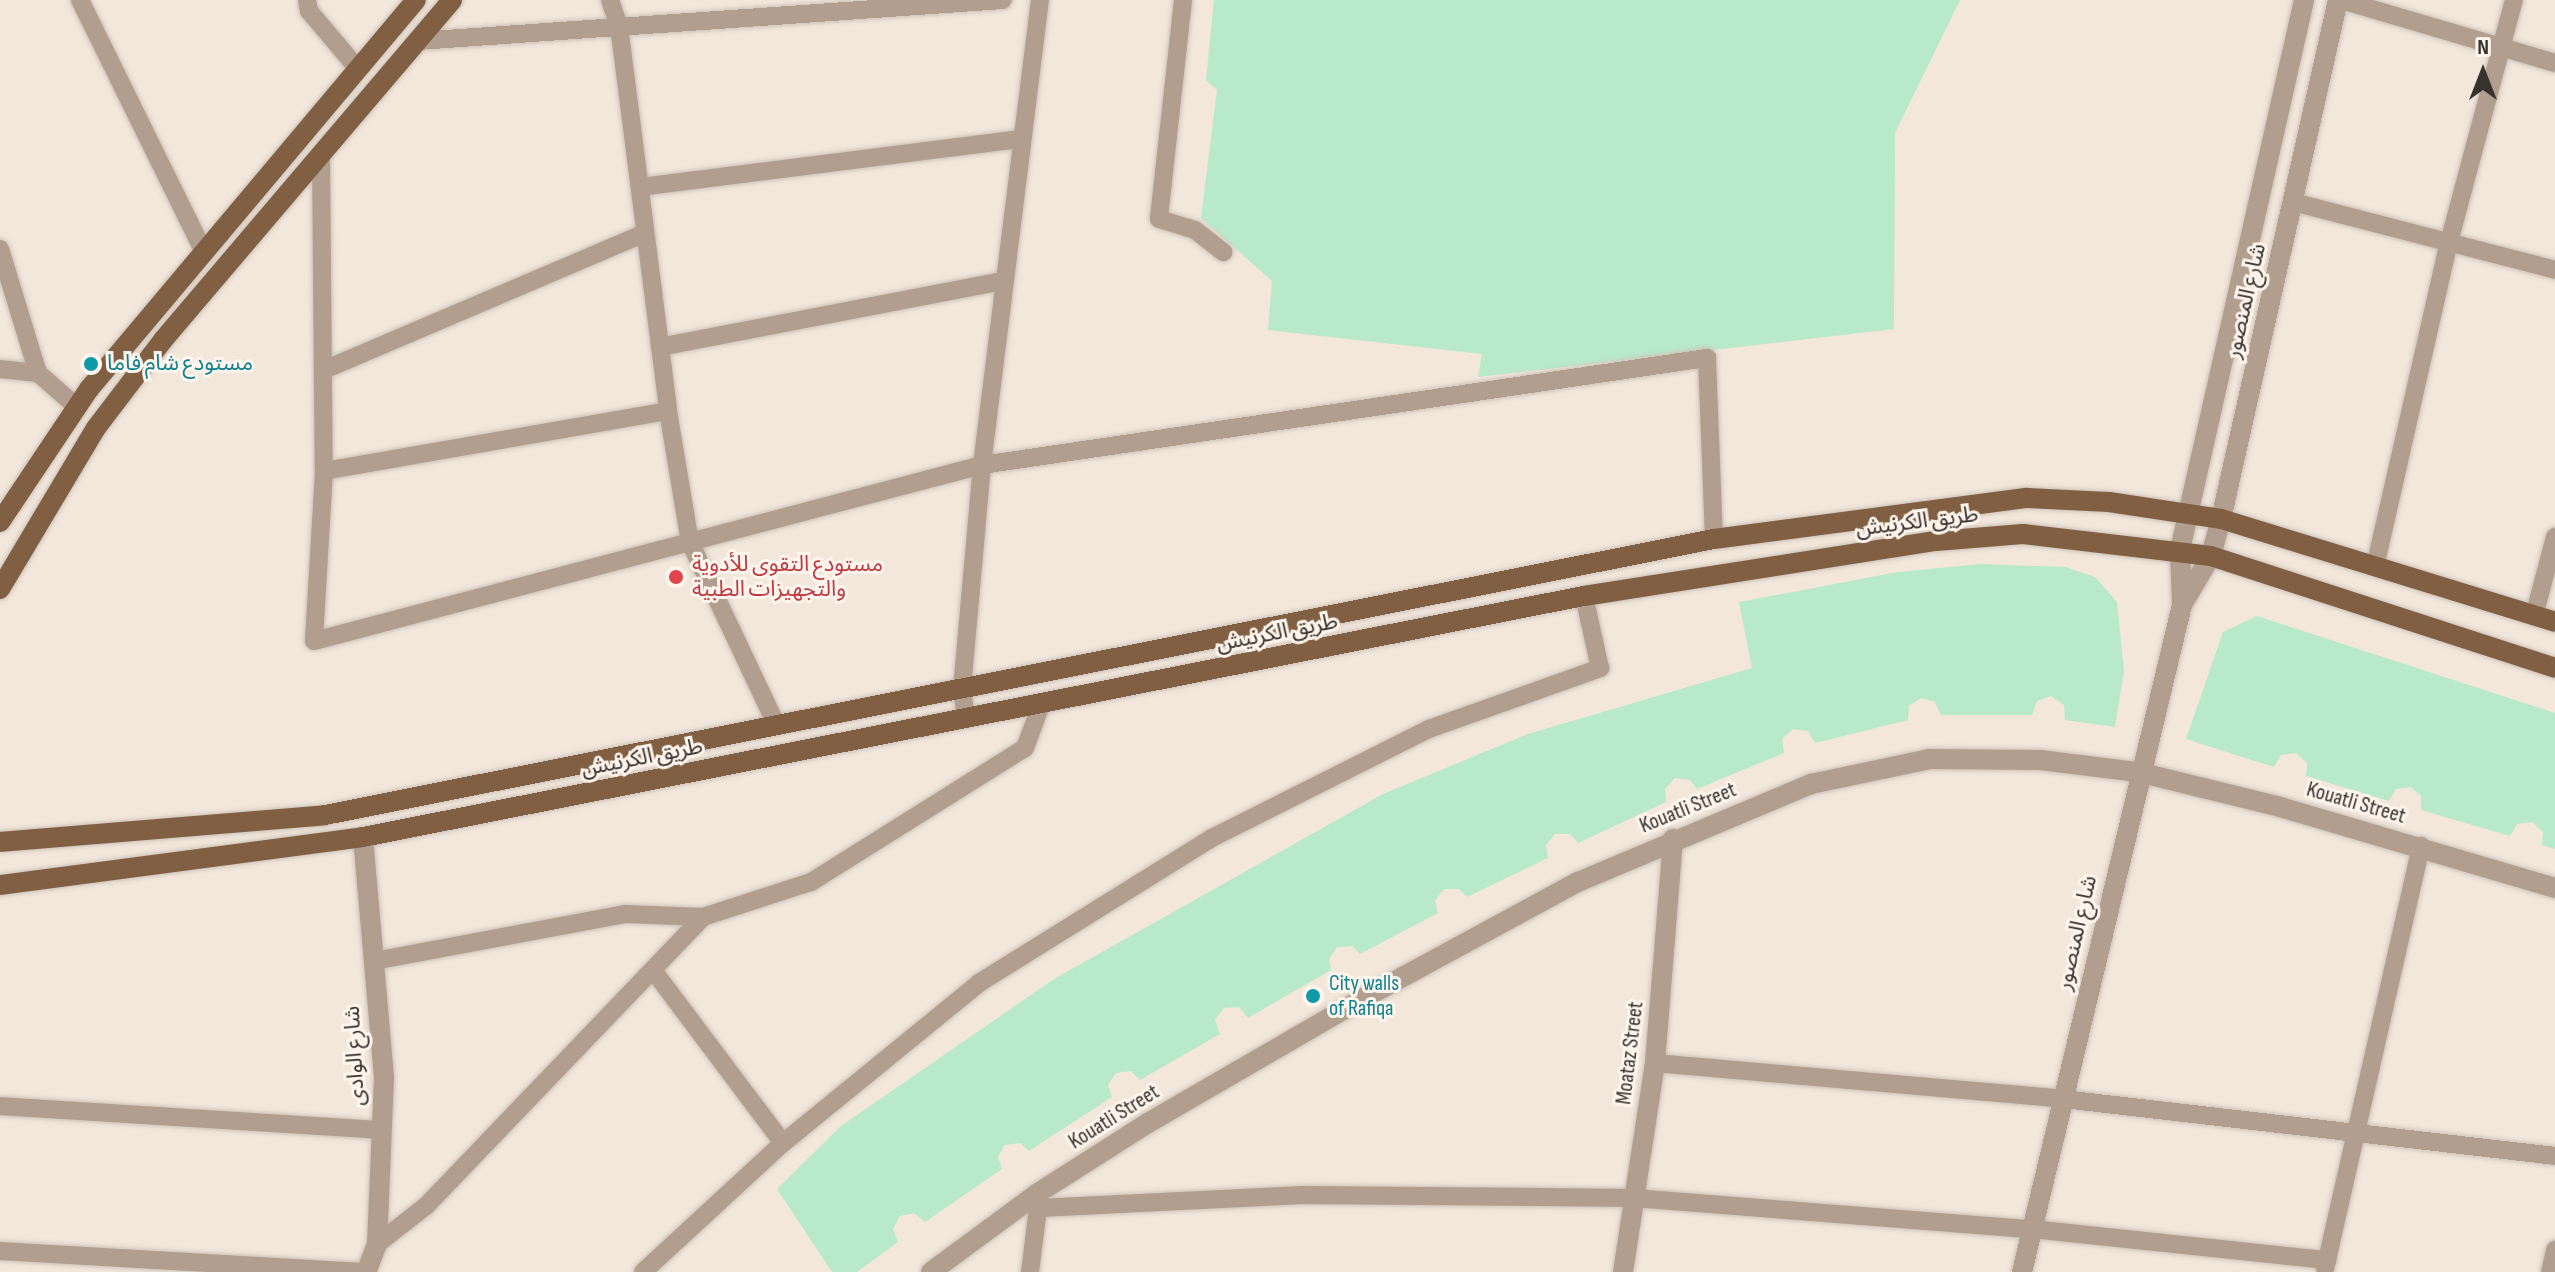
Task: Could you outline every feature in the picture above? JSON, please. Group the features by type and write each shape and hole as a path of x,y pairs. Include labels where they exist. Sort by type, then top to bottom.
{"main road":[{"path":"0,522 77,407 416,0"},
{"path":"0,589 96,428 163,340 452,0"},
{"name":"طريق الكرنيش","path":"0,842 325,815 1714,539 2027,498 2189,512 2221,519 2555,622"},
{"name":"طريق الكرنيش","path":"0,885 363,837 1584,596 1936,541 2023,534 2211,556 2555,668"}],"street":[{"path":"80,0 204,252"},
{"path":"307,0 309,11 358,69"},
{"path":"610,0 619,26 668,411 690,542 776,724"},
{"path":"418,41 619,26 782,7 1003,0"},
{"path":"966,718 962,689 982,465 1040,0"},
{"path":"1183,0 1159,219 1195,230 1223,252"},
{"name":"شارع المنصور","path":"2182,605 2180,550 2304,0"},
{"path":"2339,0 2555,63"},
{"name":"شارع المنصور","path":"2022,1272 2138,772 2182,605 2211,556 2221,519 2339,0"},
{"path":"2375,567 2448,246 2514,0"},
{"path":"640,187 1022,139"},
{"path":"321,155 324,471 314,641 982,465 1707,358 1714,539"},
{"path":"2293,202 2448,246 2555,270"},
{"path":"324,370 645,233"},
{"path":"0,249 38,373 77,407"},
{"path":"660,347 1004,281"},
{"path":"0,369 38,373"},
{"path":"324,471 668,411"},
{"path":"2534,616 2555,537"},
{"path":"643,1272 783,1143 979,983 1212,838 1429,729 1600,668 1584,596"},
{"path":"374,961 626,914 703,917 811,882 1025,748 1041,705"},
{"name":"Kouatli Street","path":"931,1272 1350,1005 1578,882 1673,839 1811,784 1930,759 2040,760 2138,772 2421,846 2555,888"},
{"name":"شارع الوادى","path":"363,837 384,1078 377,1244 366,1272"},
{"name":"Moataz Street","path":"1623,1272 1655,1063 1673,839"},
{"path":"1030,1272 1039,1201 1303,1195 1633,1198 2031,1229 2325,1266 2421,846"},
{"path":"377,1244 426,1206 703,917"},
{"path":"653,970 783,1143"},
{"path":"1655,1063 2063,1099 2555,1156"},
{"path":"0,1106 382,1130"},
{"path":"2550,1272 2555,1250"},
{"path":"0,1251 366,1272"}],"green space":[{"path":"1214,0 1960,0 1895,133 1894,329 1478,377 1482,354 1268,330 1272,281 1201,218 1217,90 1206,80"},
{"path":"1980,564 2065,567 2095,577 2117,602 2124,671 2115,727 2065,720 2064,705 2051,696 2037,701 2032,715 1941,715 1935,702 1921,698 1909,706 1908,720 1815,743 1808,731 1793,729 1782,739 1784,753 1697,789 1690,780 1675,778 1665,789 1666,802 1578,843 1570,834 1555,834 1546,845 1548,858 1467,897 1459,889 1444,889 1435,901 1438,913 1360,954 1352,946 1337,947 1329,959 1331,970 1248,1018 1239,1007 1224,1008 1215,1020 1220,1034 1140,1080 1131,1071 1116,1073 1108,1085 1112,1097 1029,1151 1020,1143 1005,1145 998,1157 1002,1169 925,1222 914,1213 900,1216 893,1229 898,1242 857,1272 832,1272 777,1189 841,1126 1054,979 1383,794 1528,734 1752,668 1739,602 1898,572"},
{"path":"2257,616 2555,713 2555,849 2542,845 2543,832 2532,822 2517,824 2510,836 2421,810 2421,796 2411,787 2396,789 2389,801 2306,776 2307,763 2296,753 2281,755 2274,767 2186,739 2223,632"}],"place":[{"name":"مستودع شام فاما","path":"91,364"},
{"name":"مستودع التقوى للأدوية والتجهيزات الطبية","path":"676,577"},
{"name":"City walls of Rafiqa","path":"1313,996"}]}
